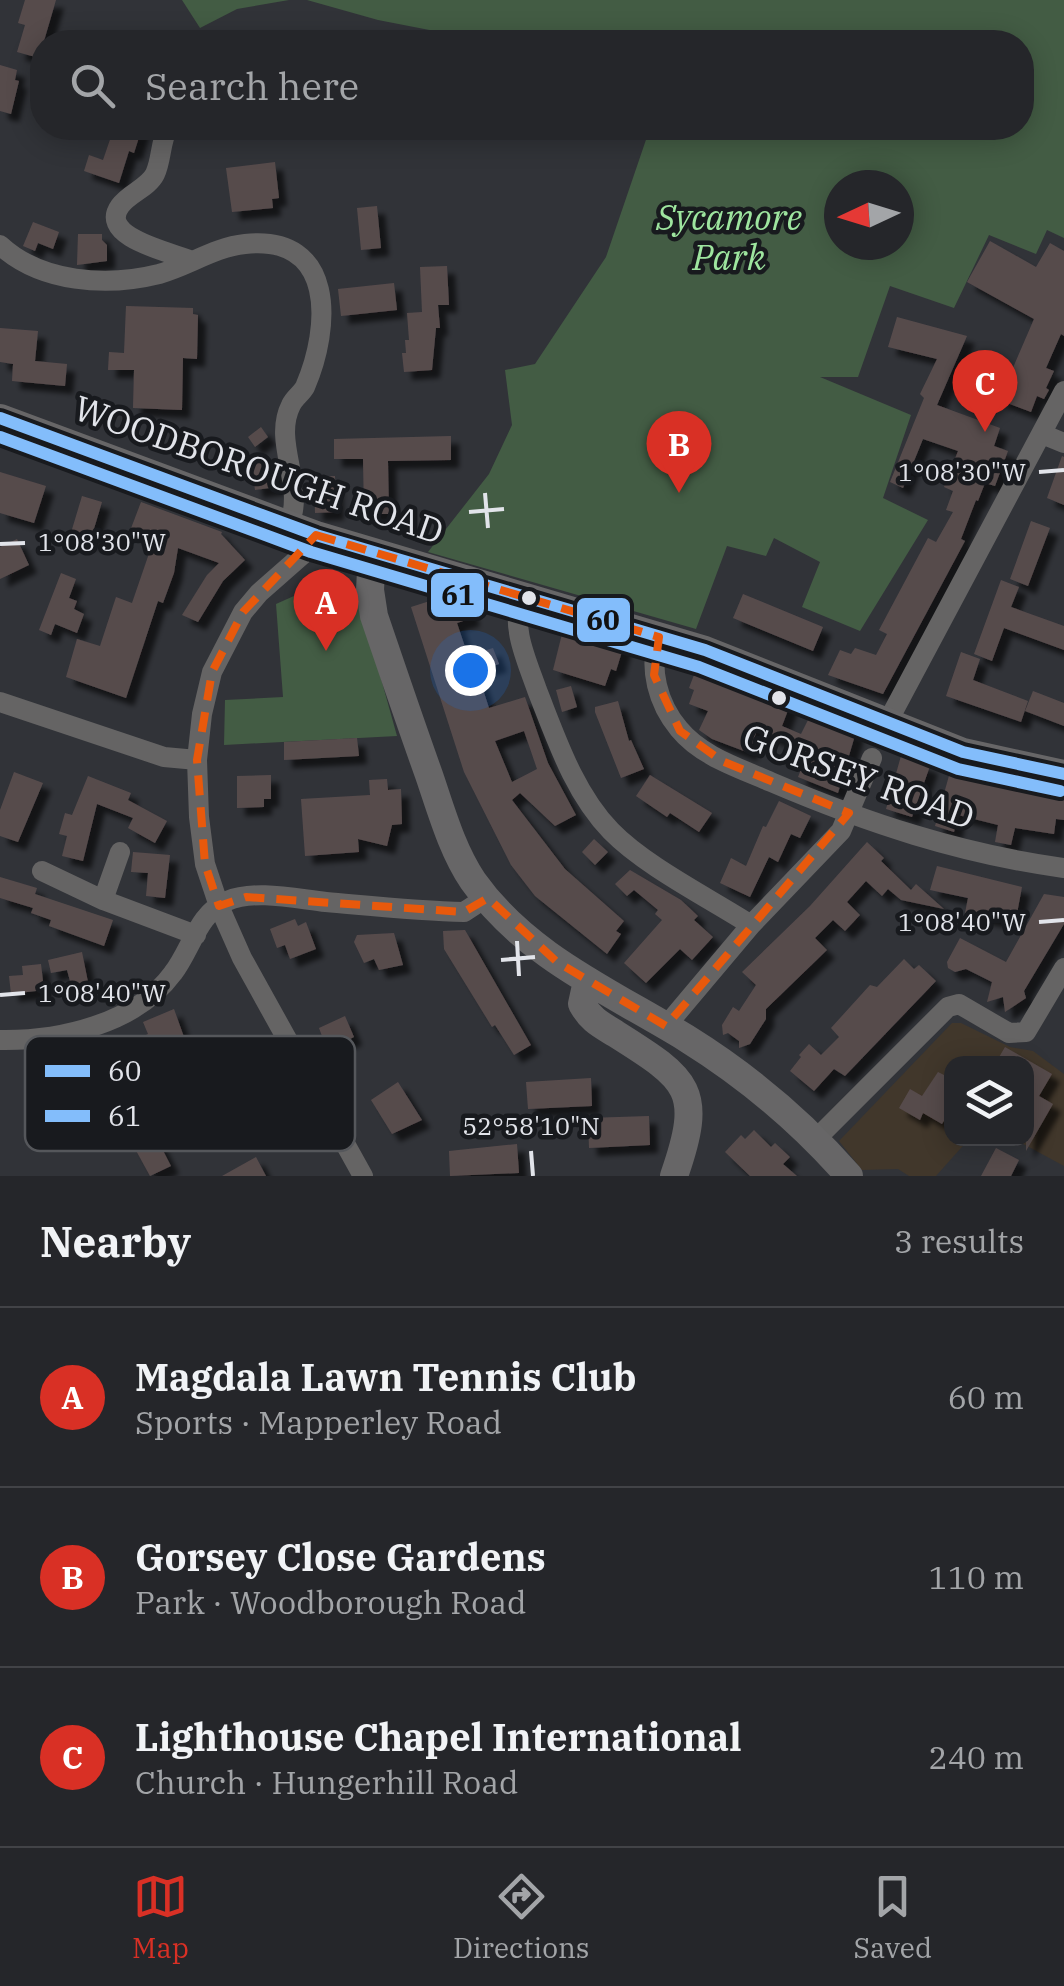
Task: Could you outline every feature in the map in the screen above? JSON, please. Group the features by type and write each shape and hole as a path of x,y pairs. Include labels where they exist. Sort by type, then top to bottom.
{"main road":[{"name":"WOODBOROUGH ROAD","path":"0,418 316,535 752,667 963,752 1064,774"},
{"path":"372,553 370,590 374,616 446,826 472,879 532,941 587,981 730,1068 816,1138 849,1176"},
{"path":"587,981 582,1004 591,1020 675,1076 686,1091 691,1110 686,1143 674,1176"}],"street":[{"path":"161,140 155,174 119,206 116,216 130,240 172,251 192,261"},
{"path":"0,245 30,266 58,276 86,279 125,280 160,274 242,244 273,243 300,256 316,276 322,316 314,362 303,392 291,404 284,429 294,488 289,524"},
{"path":"887,723 1064,391"},
{"path":"1042,434 1064,444"},
{"path":"285,1036 218,906 205,864 197,760 212,672 228,638 259,593 309,549 316,535"},
{"path":"520,594 514,618 528,667 565,760 598,816 622,842 751,924"},
{"name":"GORSEY ROAD","path":"659,637 653,655 662,700 680,731 722,761 849,814 962,850 1064,868"},
{"path":"0,702 164,758 197,760"},
{"path":"666,1026 751,924 841,831 872,758"},
{"path":"103,900 120,852"},
{"path":"42,870 103,900 196,935"},
{"path":"56,1036 82,1030 135,1007 171,977 209,912 228,900 246,896 464,912 487,897"},
{"path":"816,1138 952,1004 1010,1033 1026,1032 1064,968"},
{"path":"0,1040 25,1039"},
{"path":"349,1151 363,1176"}],"highlighted area":[{"path":"316,535 659,637 654,675 680,731 722,761 849,813 666,1026 557,962 488,898 464,912 246,897 219,906 205,864 197,760 212,672 243,612"}],"shaded area":[{"path":"952,1023 961,1023 1010,1047 1033,1051 1064,1074 1064,1166 1027,1146 1034,1146 1034,1056 944,1056 944,1146 963,1146 936,1176 909,1176 898,1169 862,1170 839,1141"}],"green space":[{"path":"182,0 289,0 237,9 200,28"},
{"name":"Sycamore Park","path":"307,0 1064,0 1064,238 1047,230 1036,254 989,235 954,308 890,286 858,377 820,377 911,415 883,498 928,520 860,631 802,607 820,562 774,538 766,556 727,546 696,629 428,552 489,474 512,425 505,370 535,364 606,257 646,140 1034,140 1034,30 429,30"},
{"path":"323,583 343,588 360,603 397,736 224,745 225,700 283,697 276,604"}],"building":[{"path":"25,0 56,0 47,30 30,30 30,56 17,52 25,25 18,23"},
{"path":"0,65 17,70 15,80 19,81 11,114 0,111"},
{"path":"110,140 138,140 134,153 129,151 119,183 84,171 89,155 103,160"},
{"path":"275,162 279,198 272,199 273,208 232,212 226,168"},
{"path":"377,206 381,248 361,250 357,208"},
{"path":"33,222 59,232 53,249 38,243 35,251 23,246"},
{"path":"78,234 102,234 107,261 77,265"},
{"path":"990,241 1036,267 1050,243 1064,251 1064,336 1061,334 1046,368 1054,371 1046,388 1049,390 1044,399 1037,396 1031,412 999,400 1034,319 967,282"},
{"path":"447,266 449,305 438,305 440,328 436,328 432,370 404,372 402,353 406,353 405,340 409,340 407,313 422,312 420,267"},
{"path":"394,283 397,310 341,316 338,289"},
{"path":"126,306 193,308 193,314 198,315 197,359 183,358 182,410 133,408 134,370 108,370 109,352 124,353"},
{"path":"897,317 967,336 937,405 1000,428 994,446 1008,451 995,486 985,483 976,500 961,539 965,541 883,694 828,675 840,650 851,654 855,648 876,655 887,634 879,630 928,538 936,542 953,512 946,510 953,491 944,487 958,451 923,439 903,488 890,482 924,398 920,394 937,359 888,347"},
{"path":"0,328 38,331 35,361 67,364 65,386 12,381 13,364 0,362"},
{"path":"261,427 268,437 255,447 248,437"},
{"path":"451,436 451,460 388,461 389,514 364,514 363,459 334,459 334,439"},
{"path":"1064,457 1064,505 1047,498"},
{"path":"273,461 277,487 255,490 251,463"},
{"path":"0,472 46,486 34,523 0,513"},
{"path":"335,476 336,512 315,513 314,477"},
{"path":"82,496 102,502 90,542 70,536"},
{"path":"141,502 222,532 245,560 223,581 198,622 182,615 219,563 178,548 174,573 163,603 158,601 126,698 66,677 77,639 100,646 116,597 132,603 154,539 130,531"},
{"path":"1031,521 1050,528 1028,586 1010,579"},
{"path":"17,539 29,565 0,579 0,547"},
{"path":"61,573 76,579 69,598 77,601 74,609 84,614 77,633 55,624 51,635 39,630"},
{"path":"1001,580 1019,587 1011,607 1064,626 1064,650 1004,628 992,661 974,654"},
{"path":"743,594 823,627 813,651 733,618"},
{"path":"466,598 472,618 457,623 468,656 493,648 499,664 477,671 489,708 525,697 548,763 576,815 555,826 520,793 512,800 565,869 624,921 616,931 621,934 607,954 535,896 511,865 464,772 411,607 433,600 436,608","holes":["524,731 537,769 512,782 495,741"]},
{"path":"564,626 624,645 616,671 611,669 605,686 553,670"},
{"path":"961,652 980,659 973,680 1028,701 1021,722 946,696"},
{"path":"697,667 784,700 790,705 782,726 801,734 811,714 856,732 838,793 798,777 807,754 783,741 757,730 749,753 699,730 708,711 689,704 694,690 689,688"},
{"path":"571,686 577,707 562,712 556,690"},
{"path":"1033,691 1064,703 1064,726 1025,711"},
{"path":"618,701 629,741 644,769 621,778 595,712 595,707"},
{"path":"357,738 359,756 284,760 284,742"},
{"path":"901,756 930,766 912,817 886,809"},
{"path":"14,772 43,783 18,842 0,836 0,810"},
{"path":"950,772 1064,797 1064,820 1056,819 1054,834 1015,828 1011,845 995,842 998,825 958,815 954,832 935,826"},
{"path":"271,775 271,799 264,799 264,807 237,808 237,776"},
{"path":"650,775 712,813 699,832 636,796"},
{"path":"88,776 131,793 128,800 167,821 155,843 128,828 133,818 97,804 83,861 62,856 67,836 59,834 65,813 72,815"},
{"path":"387,779 388,790 401,789 402,824 392,825 387,846 358,839 359,852 305,856 301,799 370,795 369,780"},
{"path":"779,801 811,816 800,838 791,834 778,862 769,857 750,897 720,883 731,858 746,866"},
{"path":"594,839 608,852 595,865 582,852"},
{"path":"867,842 911,890 916,884 944,909 901,900 888,889 882,896 866,881 847,902 860,915 845,931 833,920 815,938 827,950 766,1009 766,1019 750,1044 739,1048 739,1041 728,1033 723,1035 722,1025 733,1007 739,1011 756,985 742,972 810,906"},
{"path":"133,852 170,855 165,898 146,896 148,873 131,872"},
{"path":"937,866 1022,887 1015,924 965,913 968,898 930,890"},
{"path":"630,870 681,900 698,916 694,920 713,937 692,960 680,949 646,983 624,963 662,920 655,914 658,910 634,890 627,896 615,884"},
{"path":"0,877 37,888 35,894 113,920 104,946 49,926 51,920 31,913 33,908 0,898"},
{"path":"1044,894 1064,897 1064,924 1024,991 1026,998 1005,1012 1003,997 987,1002 992,982 966,969 955,972 947,962 960,938 1006,962"},
{"path":"295,919 298,926 306,922 316,949 290,959 285,945 277,948 270,929"},
{"path":"465,930 531,1045 514,1055 444,949 443,931"},
{"path":"394,933 403,965 379,970 374,959 364,963 354,942 357,935"},
{"path":"82,952 88,982 71,985 67,970 51,973 48,960"},
{"path":"904,959 914,969 919,965 936,981 845,1076 834,1069 814,1091 790,1071 809,1044 821,1055 839,1037 831,1028 870,985 877,987"},
{"path":"41,964 44,990 11,994 9,976 23,975 22,966"},
{"path":"174,1009 184,1036 144,1036 148,1034 143,1022"},
{"path":"345,1016 354,1036 322,1036 319,1028"},
{"path":"1005,1047 1021,1056 1000,1056"},
{"path":"1034,1064 1052,1074 1039,1096 1053,1104 1034,1137"},
{"path":"938,1072 944,1075 942,1124 923,1113 920,1120 899,1108 910,1089 922,1096"},
{"path":"591,1078 592,1106 528,1109 526,1082"},
{"path":"398,1082 422,1120 392,1134 371,1100"},
{"path":"649,1116 650,1145 589,1148 588,1118"},
{"path":"754,1130 771,1147 775,1143 790,1157 783,1164 797,1176 750,1176 725,1152 741,1135 745,1139"},
{"path":"517,1144 519,1173 450,1176 449,1151"},
{"path":"996,1148 1019,1160 1011,1176 981,1176"},
{"path":"136,1151 163,1151 171,1166 150,1176"},
{"path":"256,1157 266,1176 222,1176"}],"transit line":[{"name":"60","path":"0,418 316,535 705,650 963,752 1064,774"},
{"name":"61","path":"0,437 311,552 699,667 958,769 1060,791"}],"place":[{"name":"Lighthouse Chapel International","path":"985,432"},
{"name":"Gorsey Close Gardens","path":"679,493"},
{"name":"Magdala Lawn Tennis Club","path":"326,651"}]}
